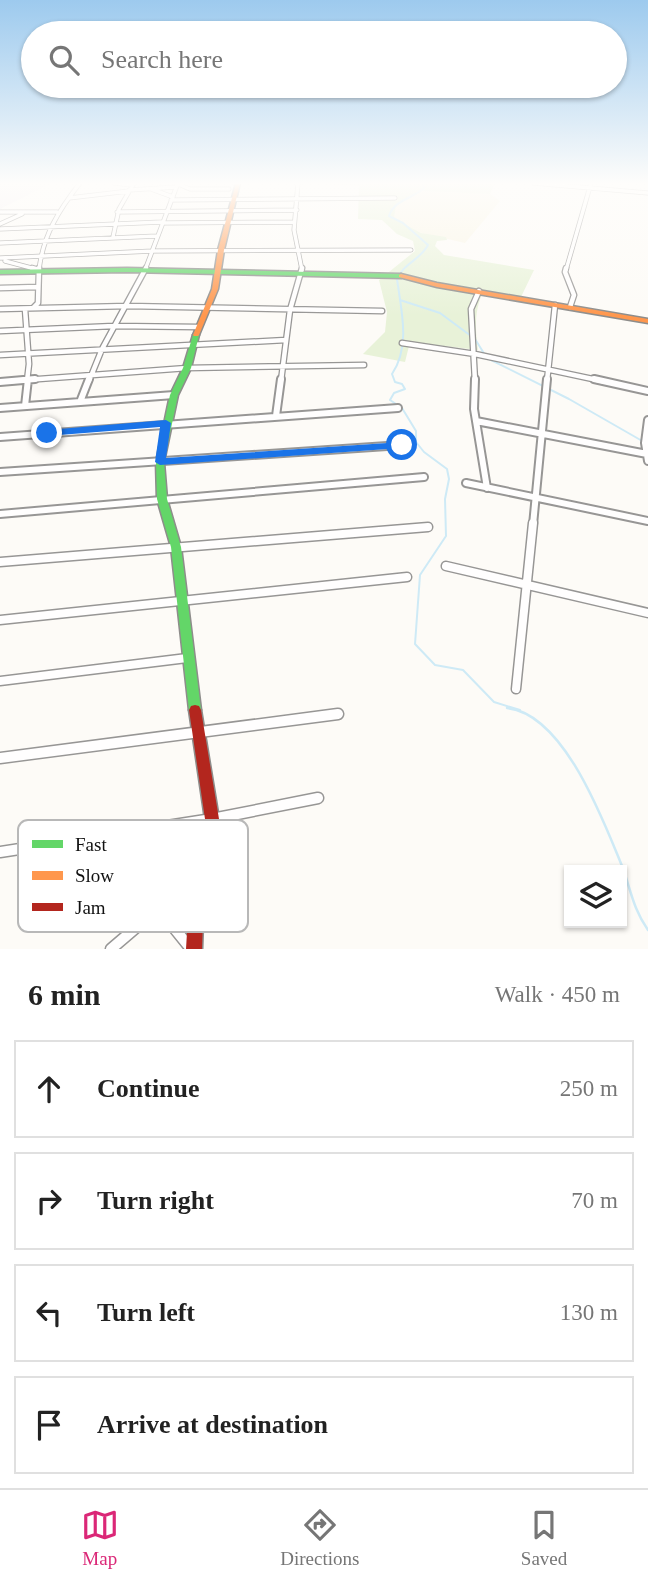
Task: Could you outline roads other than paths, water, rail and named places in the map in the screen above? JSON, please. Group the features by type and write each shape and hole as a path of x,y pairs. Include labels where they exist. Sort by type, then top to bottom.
{"street":[{"path":"34,307 38,303 38,270 48,227"},
{"path":"113,227 113,237"},
{"path":"80,402 102,349 128,306 145,270 159,227"},
{"path":"212,819 187,658 176,547 162,499 160,462 166,423 174,395 187,368 198,327 215,289 227,227"},
{"path":"275,416 290,310 302,275 295,227"},
{"path":"570,307 574,295 565,272 578,227"},
{"path":"0,243 157,236"},
{"path":"0,259 153,251 411,250"},
{"path":"0,259 38,270"},
{"path":"0,271 145,270 217,274 398,275 421,282 648,321"},
{"path":"0,288 37,287"},
{"path":"479,291 471,309 475,354 475,421 488,488"},
{"path":"516,690 555,305"},
{"path":"0,309 128,306 382,311"},
{"path":"25,309 28,380 25,406"},
{"path":"0,331 114,326 198,327"},
{"path":"0,355 286,340"},
{"path":"402,343 548,368 648,391"},
{"path":"0,382 187,368 364,366"},
{"path":"0,408 174,395"},
{"path":"0,437 398,408"},
{"path":"475,421 647,458 648,420"},
{"path":"0,472 402,445"},
{"path":"0,514 424,477"},
{"path":"466,483 648,521"},
{"path":"0,562 428,527"},
{"path":"446,566 648,612"},
{"path":"0,620 407,577"},
{"path":"0,681 187,658"},
{"path":"0,758 338,714"},
{"path":"206,820 318,798"},
{"path":"0,852 18,849"},
{"path":"111,949 130,932"},
{"path":"178,932 192,949"}],"waterway":[{"path":"408,227 428,245 421,255 403,269 397,279 403,340 398,363 392,374 395,382 402,384 405,389 394,393 390,400 402,408 416,431 416,442 424,452 447,469 449,479 445,499 446,536 420,575 415,644 435,665 463,670 494,702 520,710"},
{"path":"400,300 440,313 471,336"},
{"path":"475,339 485,355"},
{"path":"489,359 569,399 644,442"},
{"path":"507,708 528,715 546,729 579,772 604,823 636,907 648,930"}]}
